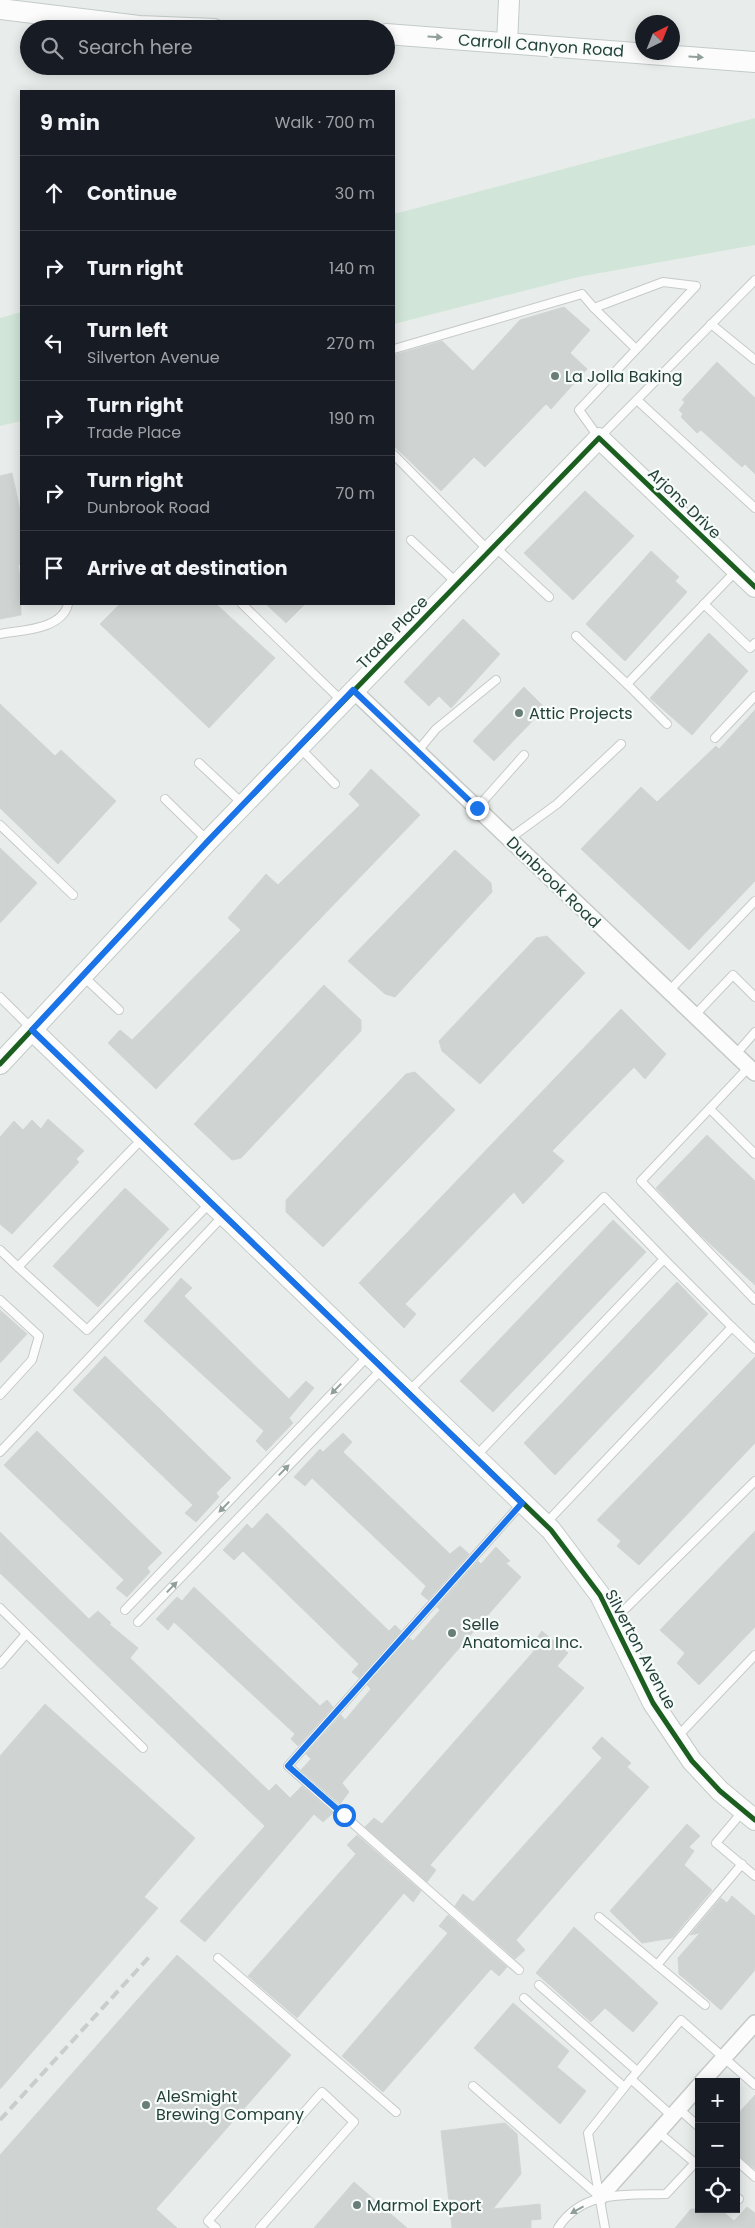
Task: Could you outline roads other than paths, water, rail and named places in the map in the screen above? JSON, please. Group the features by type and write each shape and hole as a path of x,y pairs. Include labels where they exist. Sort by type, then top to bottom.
{"street":[{"path":"507,43 509,0"},
{"path":"0,10 87,20"},
{"name":"Carroll Canyon Road","path":"395,35 755,62"},
{"name":"Trade Place","path":"0,1064 208,841 599,438"},
{"name":"Arjons Drive","path":"599,438 755,587"},
{"name":"Dunbrook Road","path":"348,696 417,752 752,1070"},
{"name":"Silverton Avenue","path":"32,1030 544,1524 600,1595 653,1704 676,1738 702,1772 749,1815"},
{"path":"706,2078 755,2023"},
{"path":"600,2197 695,2090"}],"lane":[{"path":"594,308 663,282 696,286 580,410 599,438 755,280"},
{"path":"395,349 582,294 636,349"},
{"path":"711,324 754,359"},
{"path":"636,400 755,508"},
{"path":"395,456 491,548 549,597"},
{"path":"412,540 457,583"},
{"path":"626,684 737,570"},
{"path":"704,604 750,648 755,643"},
{"path":"0,634 53,623 66,610 68,605"},
{"path":"243,605 348,696"},
{"path":"576,636 668,724"},
{"path":"417,752 436,729 496,680"},
{"path":"715,738 755,696"},
{"path":"509,839 557,804 620,744"},
{"path":"299,748 335,784"},
{"path":"477,808 524,755"},
{"path":"199,763 243,805"},
{"path":"165,799 208,841"},
{"path":"0,825 73,895"},
{"path":"669,991 755,901"},
{"path":"695,1015 733,975 755,997"},
{"path":"83,976 119,1010"},
{"path":"0,997 32,1030"},
{"path":"736,1054 755,1032"},
{"path":"752,1070 710,1109 641,1181 755,1300"},
{"path":"710,1109 755,1154"},
{"path":"18,1267 144,1137"},
{"path":"408,1392 604,1197 755,1349"},
{"path":"0,1250 87,1330 217,1208"},
{"path":"0,1452 217,1208"},
{"path":"475,1457 664,1259"},
{"path":"0,1300 39,1336 32,1360 0,1396"},
{"path":"544,1524 732,1327"},
{"path":"125,1610 376,1361"},
{"path":"138,1622 376,1361"},
{"path":"612,1621 755,1481"},
{"path":"519,1970 288,1766 522,1503"},
{"path":"0,1608 143,1748"},
{"path":"0,1664 26,1634"},
{"path":"676,1738 755,1655"},
{"path":"749,1815 716,1843 755,1876"},
{"path":"657,1965 742,1864"},
{"path":"599,1917 705,2005"},
{"path":"218,1958 396,2112"},
{"path":"539,1985 637,2071"},
{"path":"524,1998 624,2087"},
{"path":"605,2228 588,2133 630,2079 681,2020 755,2085"},
{"path":"630,2079 695,2124"},
{"path":"473,2086 600,2197"},
{"path":"216,2228 208,2221 322,2092 354,2122 260,2228"},
{"path":"658,2132 695,2162"},
{"path":"740,2164 755,2177"},
{"path":"558,2228 566,2215 600,2197 666,2194 695,2166"}],"railway":[{"path":"0,2120 151,1955"}],"place":[{"name":"La Jolla Baking","path":"555,376"},
{"name":"Attic Projects","path":"519,713"},
{"name":"Selle Anatomica Inc.","path":"452,1633"},
{"name":"AleSmight Brewing Company","path":"146,2105"},
{"name":"Marmol Export","path":"357,2205"}]}
